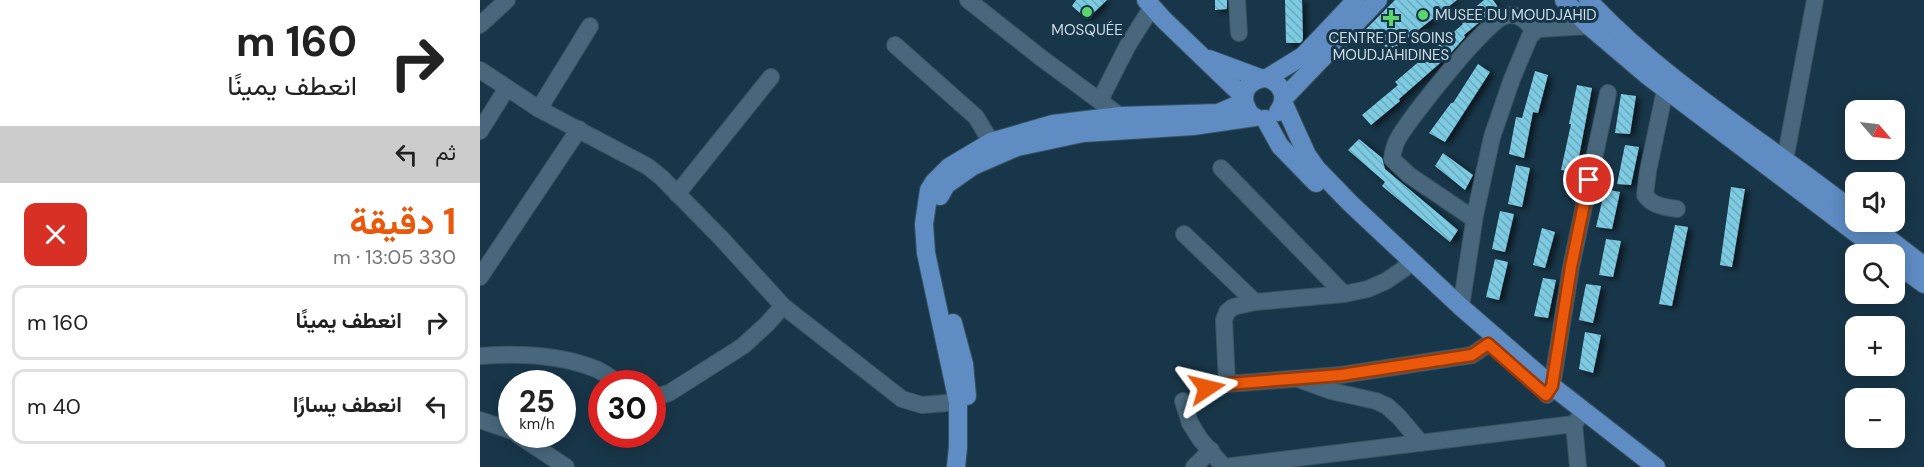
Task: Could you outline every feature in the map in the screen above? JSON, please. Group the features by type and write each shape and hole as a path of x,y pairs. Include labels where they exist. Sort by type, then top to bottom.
{"main road":[{"path":"956,467 958,402 926,253 924,224 929,190 934,182 949,167 991,142 1053,124 1120,116 1218,113 1243,99 1246,88 1252,82 1303,56 1356,0"},
{"path":"968,467 969,434 964,364 936,245 938,201 946,185 973,166 1017,147 1083,133 1193,126 1273,116 1280,110 1284,100 1378,0"},
{"path":"1564,0 1588,26 1665,90 1870,244"},
{"path":"1588,0 1615,29 1650,60 1845,205"},
{"path":"1149,3 1243,99 1247,111 1260,118 1285,151 1310,177 1488,344 1656,467"},
{"path":"1204,58 1279,85 1299,141 1317,169 1351,204 1550,391 1575,422 1636,467"},
{"path":"1881,232 1921,261"},
{"path":"1905,270 1924,284"}],"street":[{"path":"480,25 507,0"},
{"path":"968,0 1120,116"},
{"path":"1237,0 1239,33"},
{"path":"1785,160 1815,0"},
{"path":"1100,100 1149,3"},
{"path":"1474,219 1409,175 1392,159 1393,148 1405,128 1471,45 1497,18 1508,15 1519,17 1528,22 1534,32"},
{"path":"539,109 590,26"},
{"path":"1461,307 1474,219 1492,136 1530,36 1538,29 1588,26"},
{"path":"895,45 976,117 991,142"},
{"path":"480,69 539,109 647,166 721,238 783,306 902,399 922,405 958,402"},
{"path":"677,194 771,77"},
{"path":"480,131 507,88"},
{"path":"1665,90 1645,195 1654,204 1677,209"},
{"path":"1550,391 1571,267 1608,93"},
{"path":"480,277 579,129"},
{"path":"1221,168 1344,294"},
{"path":"1184,234 1255,303"},
{"path":"1227,384 1224,320 1227,312 1233,307 1368,289 1386,281 1405,268"},
{"path":"666,394 743,346 783,306"},
{"path":"1207,388 1227,384 1341,375 1472,355 1488,344"},
{"path":"480,356 531,356 571,362 597,370"},
{"path":"1294,378 1387,406 1421,443"},
{"path":"1183,401 1190,423 1200,439 1224,467 1575,422 1578,467"},
{"path":"480,420 498,426"},
{"path":"538,448 566,467"},
{"path":"1194,467 1211,450"}],"building":[{"name":"MOSQUÉE","path":"1076,0 1107,0 1087,19 1072,6"},
{"path":"1215,0 1227,0 1227,9 1215,10"},
{"path":"1285,0 1302,0 1303,40 1300,43 1286,43"},
{"path":"1395,0 1457,0 1391,51 1364,31"},
{"path":"1484,0 1493,0 1498,7 1464,35 1465,37 1448,56 1371,125 1362,115 1398,85 1395,82 1463,24 1460,20"},
{"path":"1478,64 1490,72 1445,142 1429,133 1453,103"},
{"path":"1535,71 1548,75 1538,113 1533,112 1524,158 1509,154 1516,117 1522,118"},
{"path":"1577,85 1592,88 1576,172 1561,170"},
{"path":"1621,94 1636,96 1630,134 1615,133"},
{"path":"1359,139 1382,158 1385,169 1458,230 1450,242 1382,186 1385,182 1348,150"},
{"path":"1625,145 1639,147 1631,185 1617,184"},
{"path":"1443,153 1473,175 1465,190 1435,166"},
{"path":"1516,165 1530,168 1522,207 1508,204"},
{"path":"1731,187 1745,189 1732,267 1720,265"},
{"path":"1605,189 1620,192 1612,229 1596,227"},
{"path":"1500,211 1514,214 1505,252 1492,249"},
{"path":"1675,225 1688,227 1672,306 1659,304"},
{"path":"1542,228 1555,232 1545,268 1533,265"},
{"path":"1606,239 1621,241 1613,277 1599,275"},
{"path":"1495,259 1508,262 1499,300 1486,297"},
{"path":"1543,278 1556,280 1548,318 1534,316"},
{"path":"1586,284 1601,286 1593,323 1579,320"},
{"path":"1585,332 1601,335 1593,373 1579,369"}],"place":[{"name":"MOSQUÉE","path":"1087,12"},
{"name":"MUSEE DU MOUDJAHID","path":"1423,15"},
{"name":"CENTRE DE SOINS MOUDJAHIDINES","path":"1391,18"}],"route":[{"path":"1207,388 1227,384 1341,375 1472,355 1488,344 1546,395 1552,386 1571,267 1589,180"}]}
